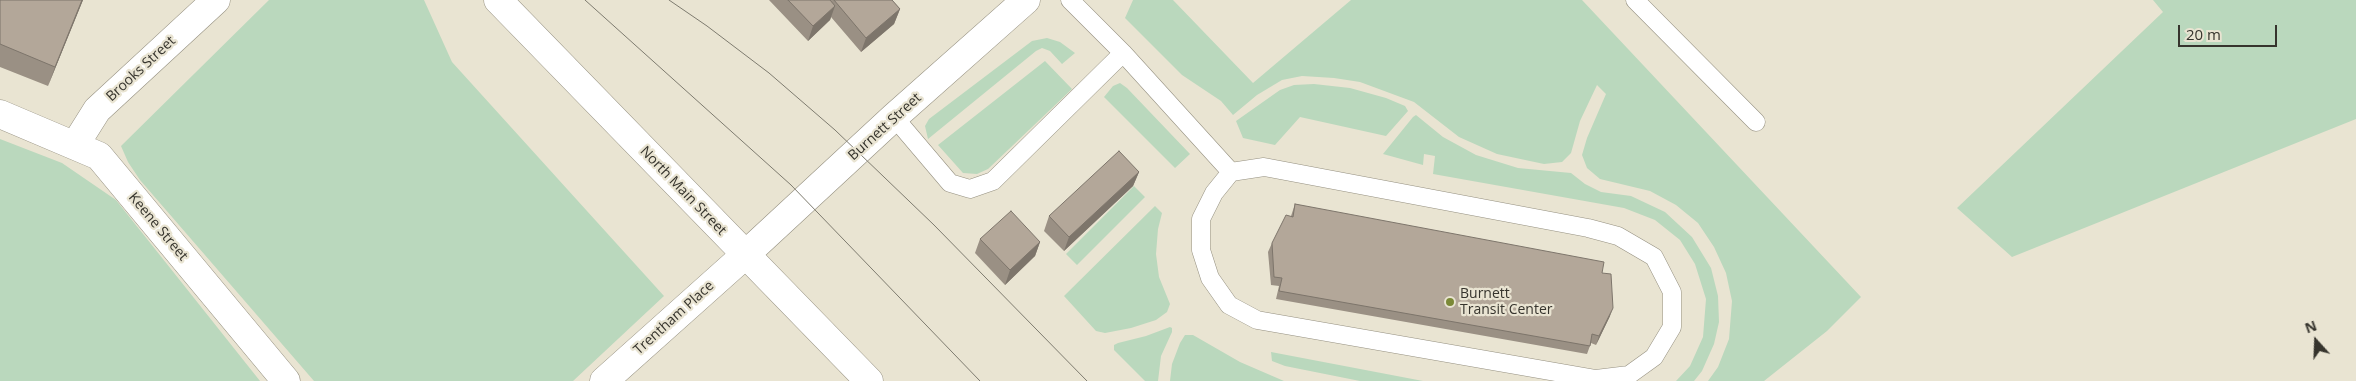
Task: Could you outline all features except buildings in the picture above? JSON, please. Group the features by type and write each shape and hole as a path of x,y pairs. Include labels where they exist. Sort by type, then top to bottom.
{"street":[{"name":"Brooks Street","path":"75,145 97,110 216,0"},
{"name":"North Main Street","path":"498,0 869,381"},
{"name":"Burnett Street","path":"745,255 894,117 1026,0"},
{"name":"Keene Street","path":"0,114 99,156 286,381"},
{"name":"Trentham Place","path":"604,381 745,255"}],"lane":[{"path":"1070,0 1123,53 1232,172"},
{"path":"1635,0 1756,122"},
{"path":"894,117 950,183 970,189 993,181 1123,53"},
{"path":"1264,167 1618,236 1654,257 1672,292 1672,327 1654,357 1629,375 1596,379 1257,320 1229,305 1210,278 1201,250 1202,219 1214,193 1232,172 1264,167"}],"green space":[{"path":"269,0 424,0 452,62 664,296 573,381 314,381 140,180 128,162 121,146"},
{"path":"1133,0 1173,0 1253,83 1351,0 1582,0 1861,297 1827,331 1764,381 1708,381 1718,367 1729,339 1732,301 1726,273 1714,247 1698,223 1676,205 1650,191 1600,179 1587,168 1582,155 1587,138 1606,94 1597,85 1580,121 1571,153 1562,162 1544,164 1497,154 1459,137 1414,102 1360,82 1302,76 1282,80 1257,95 1233,115 1221,101 1182,75 1125,18"},
{"path":"2153,0 2356,0 2356,119 2012,257 1957,208 2163,12"},
{"path":"1047,38 1060,42 1075,53 1062,64 1050,51 1042,48 1036,51 928,139 925,126 929,119 1032,41"},
{"path":"1045,61 1072,89 988,169 977,174 963,173 938,145"},
{"path":"1120,83 1190,154 1175,168 1104,97 1113,86"},
{"path":"1314,84 1350,88 1386,98 1405,106 1408,111 1386,136 1300,117 1275,145 1243,138 1236,121 1280,90 1294,85"},
{"path":"1416,115 1443,137 1476,155 1518,168 1571,173 1585,184 1601,192 1631,196 1665,212 1692,237 1711,268 1718,296 1719,322 1714,344 1702,371 1694,381 1676,381 1690,366 1703,337 1706,299 1695,264 1680,240 1655,220 1624,208 1433,174 1435,156 1424,154 1423,165 1383,154"},
{"path":"0,139 62,163 116,200 260,381 0,381"},
{"path":"1134,186 1145,197 1077,265 1066,254"},
{"path":"1155,206 1162,213 1158,229 1156,254 1159,277 1170,304 1167,312 1156,320 1131,328 1105,333 1096,331 1064,296"},
{"path":"1170,327 1172,332 1161,356 1158,381 1145,381 1114,350 1114,345 1118,343 1146,336"},
{"path":"1185,335 1193,335 1240,362 1284,381 1170,381 1172,364"},
{"path":"1271,352 1423,381 1360,381 1285,366 1272,361"}],"tram line":[{"path":"585,0 791,185 980,381"},
{"path":"669,0 769,73 835,130 934,225 1087,381"}],"place":[{"name":"Burnett Transit Center","path":"1450,302"}]}
